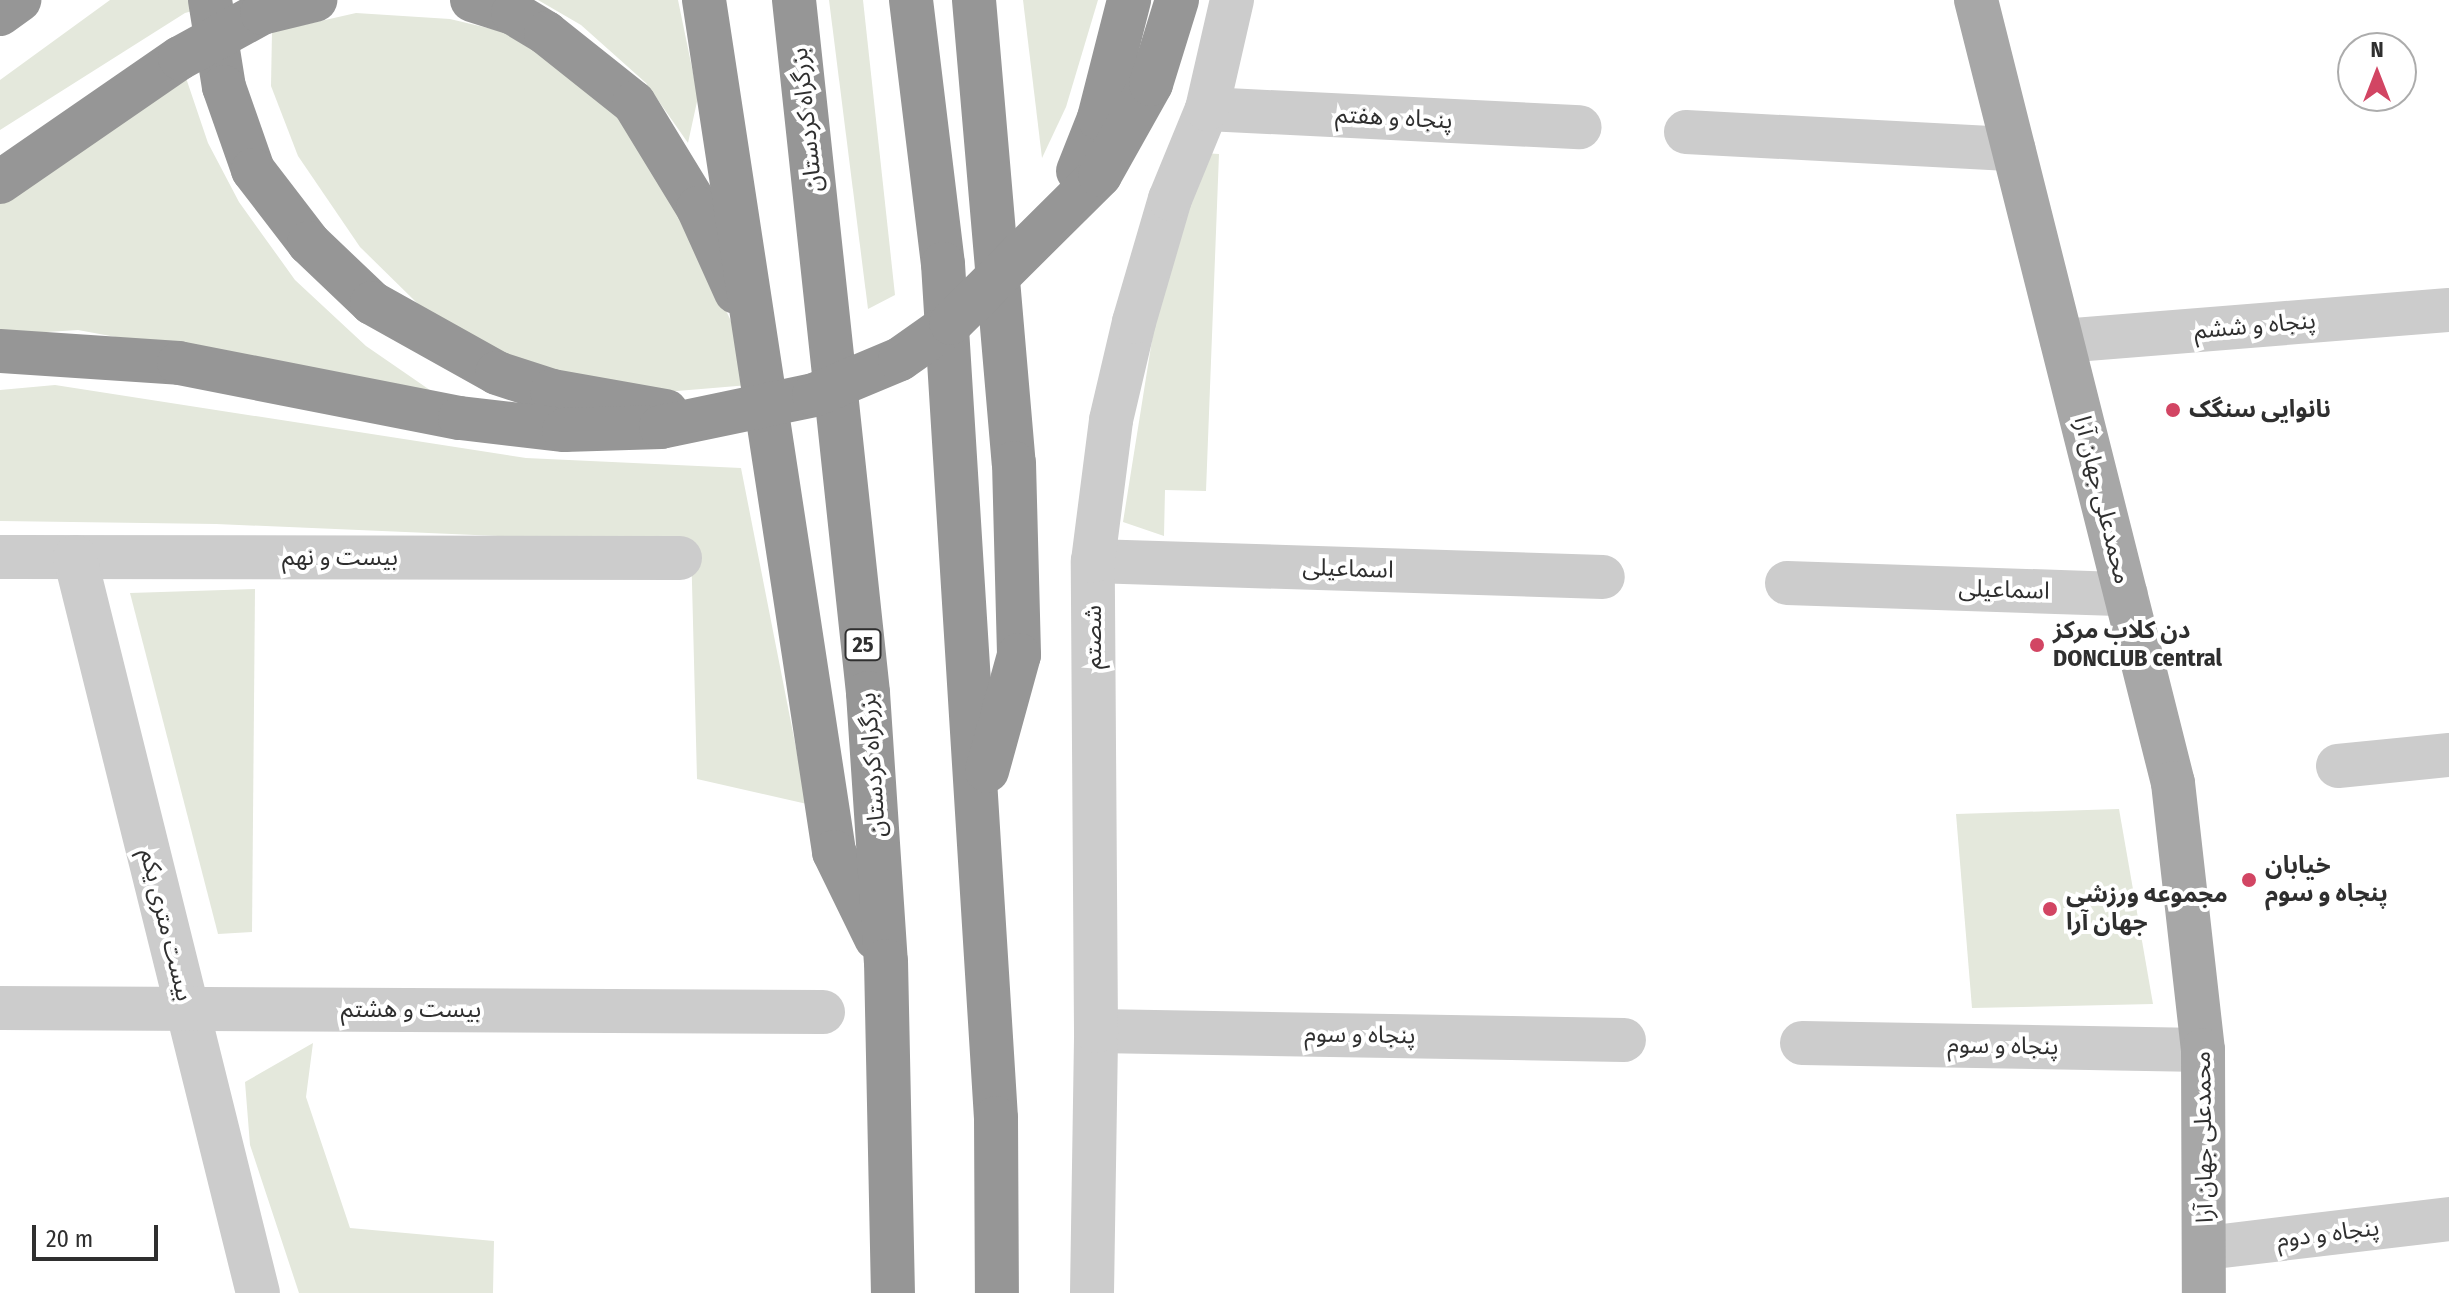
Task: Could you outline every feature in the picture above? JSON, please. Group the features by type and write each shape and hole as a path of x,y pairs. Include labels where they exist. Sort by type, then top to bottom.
{"highway":[{"path":"0,14 19,0"},
{"path":"210,0 224,87 253,170 309,243 372,303 440,345 497,373 552,391 716,418"},
{"path":"0,182 180,58 262,13 315,0"},
{"path":"472,0 513,13 546,33 634,103 698,208 761,347"},
{"path":"704,0 761,347 834,852 886,961"},
{"name":"بزرگراه کردستان","path":"794,0 868,693 886,961 893,1293"},
{"path":"911,0 943,264 996,1118 997,1293"},
{"path":"974,0 1014,463 1019,655 978,804"},
{"path":"1060,218 1099,118 1129,0"},
{"path":"0,351 179,363 520,427 608,432 716,418 814,395 900,359 951,323 1100,175 1130,125 1166,45 1177,0"}],"main road":[{"name":"محمدعلی جهان آرا","path":"1976,0 2173,783 2203,1050 2204,1293"}],"street":[{"name":"شصتم","path":"1092,1293 1096,1031 1093,561 1111,420 1134,322 1170,199 1207,109 1232,0"},
{"name":"پنجاه و هفتم","path":"1207,109 1580,127"},
{"path":"1686,132 2014,149"},
{"name":"پنجاه و ششم","path":"2062,341 2449,310"},
{"name":"بیست و نهم","path":"0,557 680,558"},
{"name":"بیست متری یکم","path":"75,557 258,1293"},
{"name":"اسماعیلی","path":"1093,561 1603,577"},
{"name":"اسماعیلی","path":"1787,583 2126,594"},
{"path":"2338,766 2449,755"},
{"name":"بیست و هشتم","path":"0,1008 823,1012"},
{"name":"پنجاه و سوم","path":"1096,1031 1624,1040"},
{"name":"پنجاه و سوم","path":"1802,1043 2203,1050"},
{"name":"پنجاه و دوم","path":"2206,1248 2449,1219"}],"shaded area":[{"path":"110,0 232,0 185,13 0,130 0,80"},
{"path":"538,0 678,0 698,97 688,143 646,83 581,25"},
{"path":"829,0 863,0 895,295 868,309"},
{"path":"1023,0 1098,0 1066,107 1042,158"},
{"path":"356,13 450,19 521,36 584,74 648,147 761,384 653,393 528,369 418,304 360,247 298,156 271,86 272,32"},
{"path":"183,69 208,143 239,202 295,280 366,346 440,397 78,330 0,335 0,204"},
{"path":"1202,153 1219,154 1206,491 1165,490 1164,536 1123,522 1156,315"},
{"path":"55,385 526,458 741,468 807,804 697,779 691,544 216,524 0,521 0,390"},
{"path":"255,589 252,932 218,934 130,593"},
{"name":"مجموعه ورزشی جهان آرا","path":"2119,809 2153,1004 1972,1008 1956,814"},
{"path":"313,1043 306,1097 350,1228 494,1241 493,1293 299,1293 250,1145 245,1082"}],"place":[{"name":"نانوایی سنگک","path":"2173,410"},
{"name":"دن کلاب مرکز DONCLUB central","path":"2037,645"},
{"name":"خیابان پنجاه و سوم","path":"2249,880"},
{"name":"مجموعه ورزشی جهان آرا","path":"2050,909"}]}
